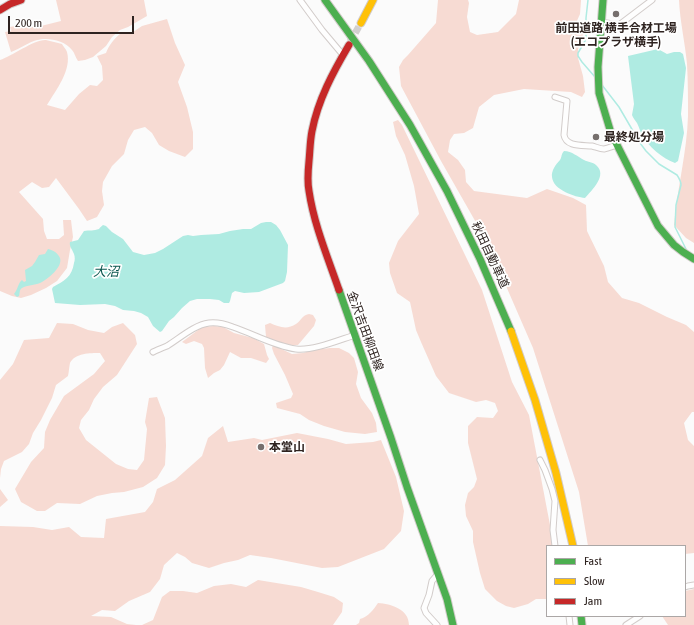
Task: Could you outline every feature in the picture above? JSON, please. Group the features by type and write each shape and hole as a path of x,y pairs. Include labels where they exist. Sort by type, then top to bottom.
{"main road":[{"path":"0,10 10,4 22,0"},
{"name":"秋田自動車道","path":"325,0 369,61 406,120 439,176 477,251 512,334 542,419 565,502 574,545"},
{"name":"秋田自動車道","path":"333,0 404,103 424,136 464,210 494,276 534,375 553,437"},
{"path":"361,23 373,0"},
{"path":"603,0 598,67 598,93 611,133 658,226 668,240 691,258"},
{"name":"金沢吉田柳田線","path":"349,45 326,86 318,106 312,127 308,183 319,232 447,599 453,625"},
{"path":"561,465 565,479"},
{"path":"573,515 580,545"}],"street":[{"path":"300,0 343,55"},
{"path":"601,22 619,25 652,0"},
{"path":"555,97 567,101 564,135 566,141 602,149 617,144"},
{"path":"153,352 166,346 202,324 210,322 220,323 284,346 297,349 322,345 355,335"},
{"path":"540,460 546,470 555,501 553,530 555,545"},
{"path":"437,625 426,613 424,608 432,581 438,574"},
{"path":"626,625 638,617"}],"shaded area":[{"path":"56,0 144,0 147,16 120,30 112,37 106,46 93,57 85,60 78,61 73,51 69,47 51,39 34,41 11,52 5,32 11,31 10,27 25,24 26,27 37,27 61,21"},
{"path":"438,0 468,0 467,17 470,32 477,35 498,32 516,14 519,0 581,0 580,14 576,23 583,35 578,49 578,58 583,76 585,92 582,97 571,92 524,89 494,95 479,107 473,128 464,133 454,134 450,140 448,152 458,160 465,170 466,182 474,191 527,198 547,189 573,198 586,205 587,231 604,266 608,282 622,298 639,303 686,325 694,332 694,412 692,412 684,423 688,440 694,446 694,553 686,554 686,545 588,545 579,492 533,348 486,240 441,161 401,86 399,67 403,60 436,23"},
{"path":"679,0 694,0 694,243 686,238 674,225 686,143 688,116 687,64"},
{"path":"167,19 175,43 185,65 178,82 187,107 193,132 193,149 185,157 169,151 159,145 152,133 145,127 134,130 128,140 124,154 112,166 103,182 102,191 104,205 97,217 87,221 56,178 49,187 42,188 32,182 19,192 43,219 44,231 47,239 59,239 64,235 63,220 71,220 73,237 67,268 57,281 31,295 21,298 0,291 0,60 41,40 62,44 67,52 67,66 59,86 47,105 65,110 79,94 90,85 97,86 103,80 102,66 97,56 106,53 118,35 121,33 133,32 142,26"},
{"path":"398,120 402,125 482,290 512,382 529,415 554,545 546,545 546,599 536,599 528,604 514,608 497,601 485,589 473,542 473,531 466,516 465,505 468,493 474,487 477,479 468,443 468,426 477,417 493,418 498,411 495,403 486,400 476,402 449,393 436,376 421,342 416,330 410,302 397,293 390,273 389,263 398,241 419,214 414,186 405,155 396,136 393,122"},
{"path":"309,314 313,315 316,320 314,326 298,345 282,343 266,337 265,325 270,323 280,327 293,326 304,316"},
{"path":"57,323 73,324 88,330 104,333 112,327 123,323 135,335 137,344 117,375 103,387 94,399 89,410 81,420 79,428 86,440 116,464 128,469 137,470 144,460 147,429 145,422 149,398 157,397 165,418 165,465 157,478 143,487 124,492 97,496 80,504 57,503 45,511 37,511 21,502 15,489 31,462 44,448 45,432 64,396 94,374 105,361 100,353 79,355 72,360 70,363 68,376 56,385 52,398 33,433 29,444 22,452 4,461 0,478 0,380 13,364 24,340 49,338"},
{"path":"202,327 223,327 234,333 253,338 264,344 269,359 266,363 251,358 241,358 230,352 220,370 208,378 205,368 204,348 202,344 194,341 186,344 182,342"},
{"path":"273,345 292,354 330,348 339,348 349,353 354,358 358,372 356,384 361,398 372,413 376,423 377,432 365,434 345,432 309,420 300,414 277,408 276,403 291,398 293,394 274,354 272,348"},
{"path":"223,426 228,442 254,438 262,440 297,433 346,444 381,440 396,477 404,511 401,531 384,549 338,567 322,568 250,555 209,568 192,563 177,553 164,565 160,579 150,592 129,601 115,611 102,610 91,616 111,617 127,624 136,625 0,625 0,526 33,527 52,530 69,527 81,537 104,538 106,519 145,512 153,502 157,489 175,480 202,456 208,438"},
{"path":"0,489 8,500 0,507"},
{"path":"258,580 301,587 334,597 343,603 342,612 333,625 142,625 153,620 162,597 170,591 197,593 214,586 231,584 246,587"},
{"path":"694,589 694,625 668,625 663,617 686,617 686,591"},
{"path":"378,603 394,606 403,611 409,625 356,625 359,623 360,619 366,616"}],"water":[{"path":"658,49 667,54 680,52 683,54 686,68 681,114 684,133 678,161 675,163 652,148 642,135 632,115 634,104 628,56"},
{"path":"564,151 572,153 593,163 599,169 600,178 585,198 565,192 553,182 553,170"},
{"name":"大沼","path":"271,222 276,225 288,245 287,272 285,281 259,292 244,293 235,291 232,293 229,303 210,299 197,299 190,301 160,332 153,326 148,317 134,311 123,310 115,306 105,304 80,305 55,303 52,289 67,278 75,261 70,242 78,240 84,231 97,230 103,225 106,226 123,239 133,252 144,255 155,253 183,236 219,234 230,231 251,229 261,223"},
{"path":"48,249 55,252 60,258 57,269 51,276 40,283 22,288 19,296 17,297 14,294 16,290 22,280 24,282 26,281 25,270 32,266 39,255 45,254"}],"waterway":[{"path":"588,0 586,37 578,56 595,77"},
{"path":"602,85 619,107 646,151 659,164 677,175 679,178 681,185 676,205 675,227 687,251"}],"tunnel":[{"path":"350,42 361,23"}],"traffic: fast":[{"path":"325,0 369,61 410,125 447,191 480,259 511,331"},
{"path":"603,0 598,67 599,93 611,133 658,226 674,245 694,259"},
{"path":"339,290 447,599 453,625"},
{"path":"581,617 582,625"}],"traffic: slow":[{"path":"361,23 373,0"},
{"path":"511,331 535,400 556,473 573,545"}],"traffic: jam":[{"path":"0,10 21,0"},
{"path":"339,290 314,216 308,187 308,176 311,135 318,108 332,76 349,45"}],"place":[{"name":"前田道路 横手合材工場 (エコプラザ横手)","path":"616,14"},
{"name":"最終処分場","path":"596,137"},
{"name":"本堂山","path":"261,447"}]}
